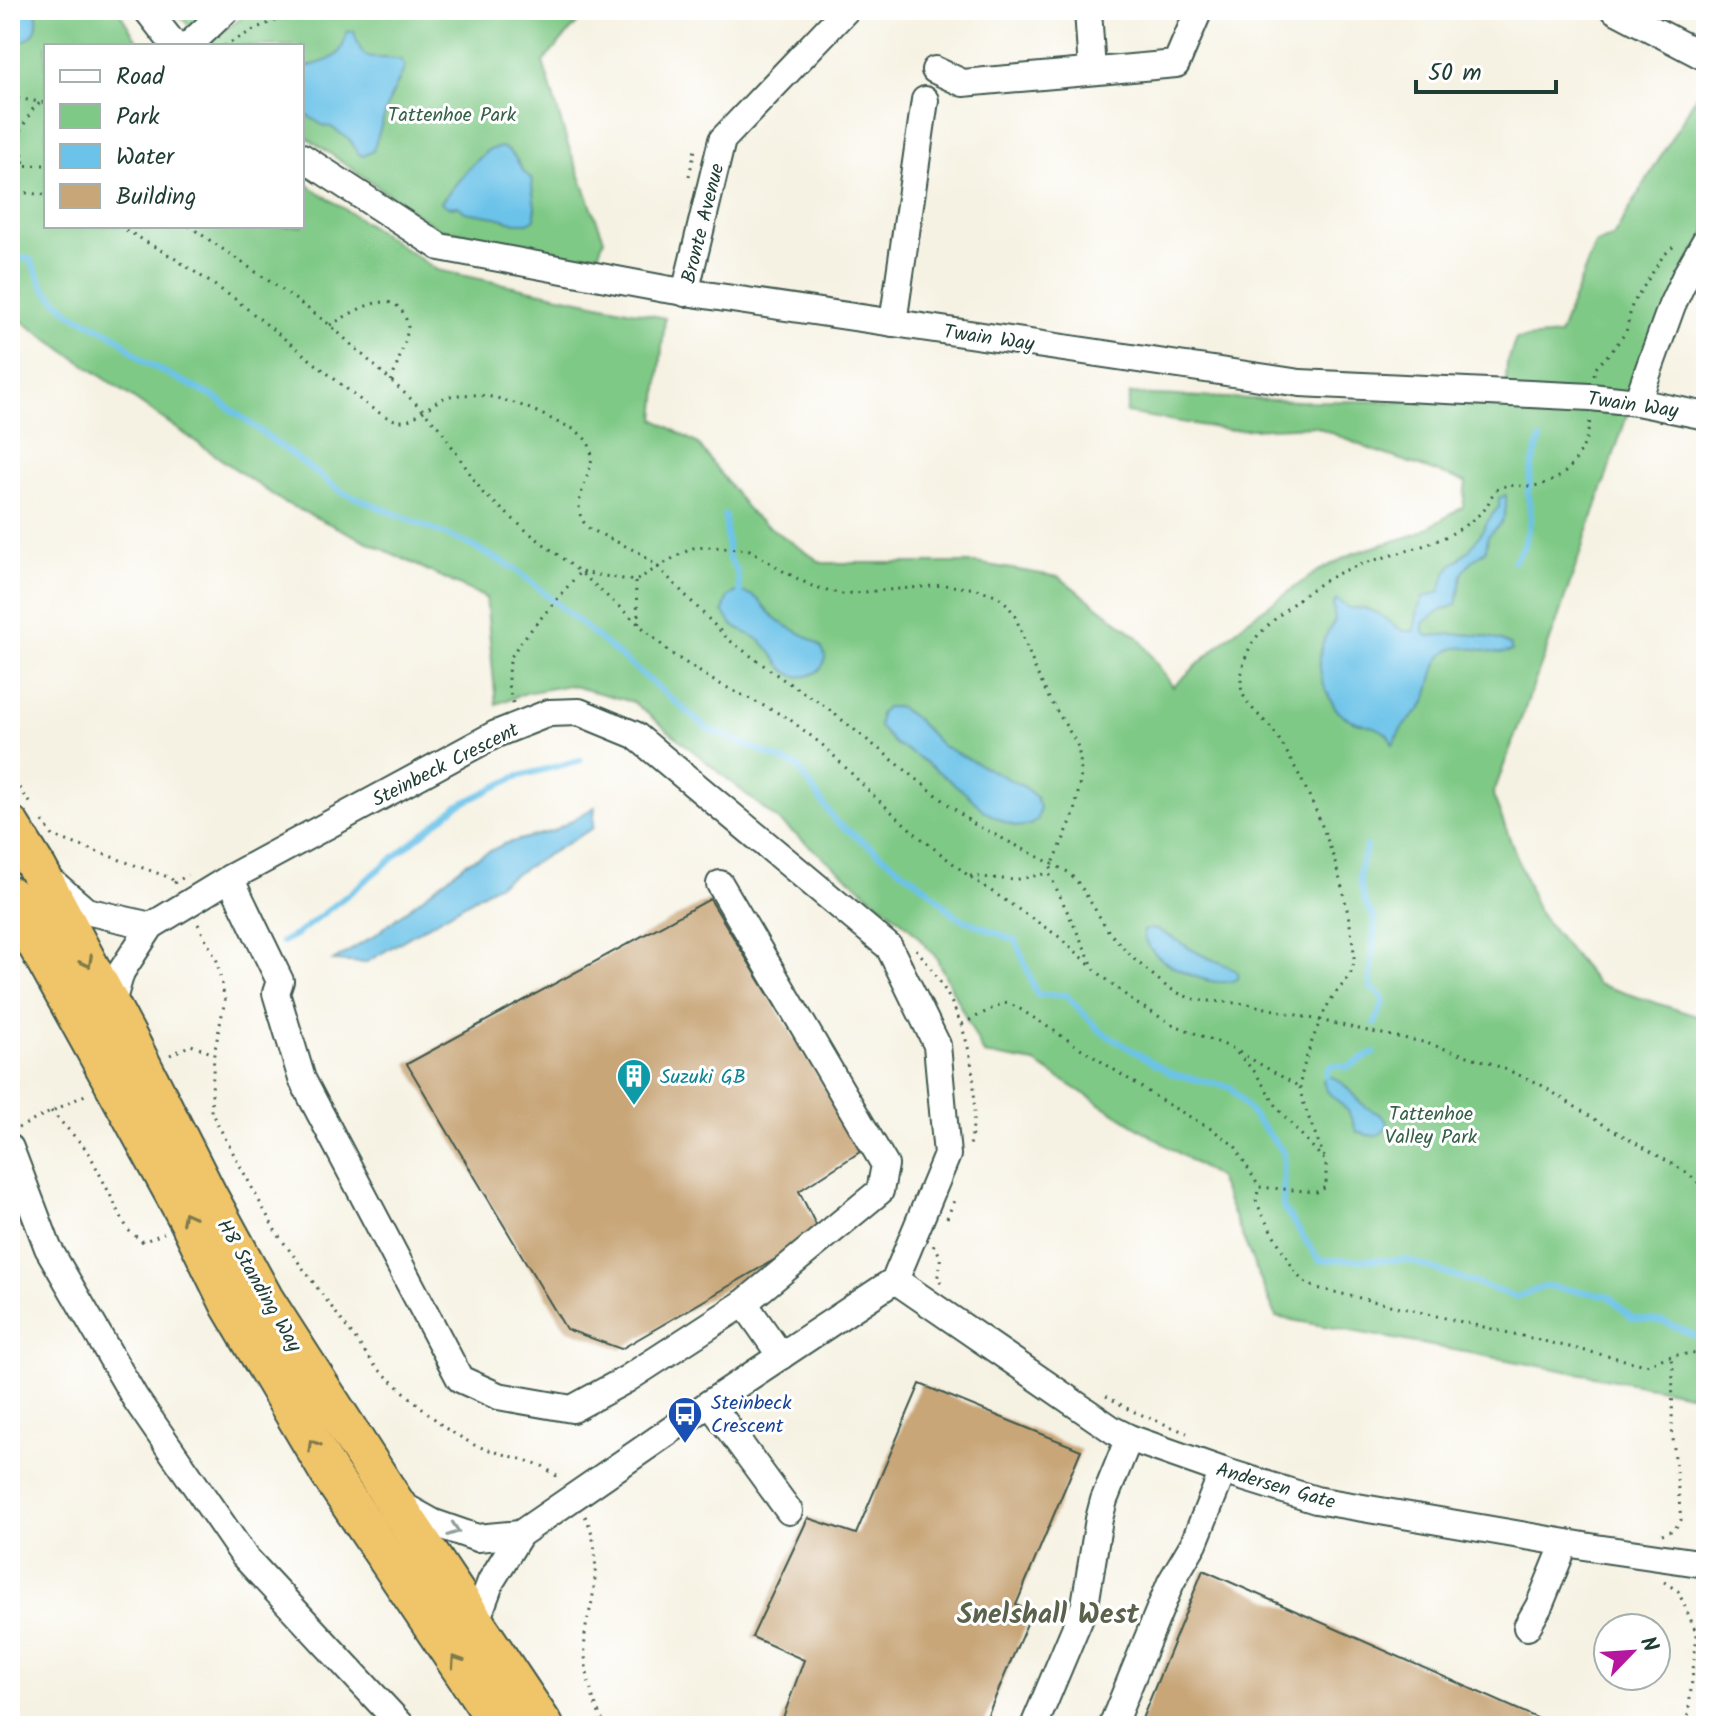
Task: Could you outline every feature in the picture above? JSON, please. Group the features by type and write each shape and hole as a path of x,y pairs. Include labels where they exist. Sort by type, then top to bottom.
{"highway":[{"name":"H8 Standing Way","path":"10,825 37,868 111,1006 117,1054"},
{"name":"H8 Standing Way","path":"10,896 117,1054 145,1107 189,1221 230,1305 330,1474 500,1726"},
{"name":"H8 Standing Way","path":"145,1107 207,1194 264,1299 544,1726"}],"street":[{"path":"147,10 173,44"},
{"path":"190,44 225,10"},
{"name":"Bronte Avenue","path":"685,293 722,140 846,10"},
{"path":"1088,10 1092,71"},
{"path":"935,70 963,83 1176,64 1199,10"},
{"path":"1615,10 1701,55"},
{"path":"893,323 925,100"},
{"name":"Twain Way","path":"304,158 440,247 685,293 1300,383 1591,397 1637,402 1706,416"},
{"path":"1637,402 1672,305 1706,240"},
{"name":"Steinbeck Crescent","path":"111,1006 121,972 151,926 181,893 230,878 496,734 549,713 579,712 635,735 889,947 937,1045 947,1155 895,1280"},
{"path":"37,868 86,911 151,926"},
{"path":"230,878 280,981 276,993 302,1079 460,1379 498,1396 572,1409 627,1379 744,1303 880,1191 885,1165 720,884"},
{"path":"10,1148 48,1248 135,1398 244,1556 402,1726"},
{"path":"475,1624 491,1581 520,1534 895,1280"},
{"name":"Andersen Gate","path":"895,1280 1113,1430 1223,1471 1316,1500 1706,1564"},
{"path":"744,1303 781,1356"},
{"path":"710,1403 789,1511"},
{"path":"1034,1726 1085,1605 1104,1500 1129,1438"},
{"path":"1112,1726 1171,1582 1194,1543 1223,1471"},
{"path":"393,1500 434,1523 477,1538 520,1534"},
{"path":"1527,1627 1565,1543"}],"path":[{"path":"228,44 259,27 304,10"},
{"path":"10,97 44,103"},
{"path":"20,131 33,109 44,103"},
{"path":"10,107 20,131 24,165"},
{"path":"10,166 44,165"},
{"path":"10,191 44,195"},
{"path":"122,228 235,299 368,406 391,419 402,421 414,417 434,402 468,395 491,397 524,407 578,432 590,447 591,457 579,503 578,513 583,523 640,553 659,568 729,640 822,704 972,823 1068,872 1080,885 1109,932 1167,987 1197,1000 1248,1004 1423,1042 1490,1063 1538,1083 1688,1173 1701,1186 1706,1198 1706,1268"},
{"path":"192,228 330,325 423,410 441,430 483,493 580,572 672,654 714,681 788,718 825,747 917,835 969,876 1058,936 1134,1002 1172,1024 1232,1048 1300,1087"},
{"path":"1259,1187 1317,1192 1326,1187 1326,1162 1300,1087 1320,1020 1354,966 1354,947 1344,893 1326,835 1294,765 1274,732 1245,700 1241,690 1245,661 1253,641 1291,604 1316,586 1352,567 1426,545 1453,533 1485,509 1493,492 1500,487 1538,486 1570,470 1589,429 1594,370 1626,332 1632,305 1663,256 1674,246"},
{"path":"330,325 378,301 400,308 407,320 408,330 391,382"},
{"path":"580,572 635,581 693,548 712,547 750,550 812,586 842,594 944,585 996,595 1008,605 1016,618 1049,698 1077,744 1081,774 1075,812 1049,873 1014,880 969,876"},
{"path":"521,701 512,704 508,685 511,657 580,572"},
{"path":"635,581 639,626"},
{"path":"10,775 53,836 171,878 181,893 217,961 225,1000 214,1054 211,1112 276,1232 376,1367 445,1428 476,1446 541,1465 560,1478 574,1497 590,1525 595,1559 593,1597 585,1637 591,1694 606,1726"},
{"path":"1049,873 1095,970"},
{"path":"181,893 187,876"},
{"path":"916,949 934,970 949,996 962,1024 971,1058 975,1122 969,1154"},
{"path":"962,1024 1003,1003 1010,1004 1235,1146 1259,1187 1256,1200 1262,1215 1297,1275 1307,1284 1646,1365 1670,1355 1706,1354"},
{"path":"1232,1048 1255,1072 1279,1110 1326,1162"},
{"path":"51,1111 88,1151 128,1230 143,1242 189,1221"},
{"path":"945,1221 960,1184"},
{"path":"932,1243 942,1261 937,1279 947,1289"},
{"path":"1653,1533 1663,1534 1674,1530 1681,1520 1672,1428 1673,1367 1670,1355"},
{"path":"1103,1394 1130,1410 1194,1436"},
{"path":"1658,1578 1678,1591 1697,1634 1687,1726"}],"green space":[{"name":"Tattenhoe Valley Park","path":"10,10 118,10 140,44 44,44 44,228 304,228 304,182 437,270 665,318 655,419 698,444 752,515 822,563 976,563 1059,577 1138,637 1173,687 1246,621 1318,571 1354,553 1417,534 1463,507 1466,482 1372,450 1315,426 1229,430 1126,413 1130,394 1299,401 1505,402 1507,363 1516,339 1559,335 1595,244 1613,237 1706,80 1706,231 1632,401 1555,627 1493,795 1538,912 1597,984 1706,1019 1706,1397 1276,1317 1218,1178 1035,1063 984,1054 936,957 909,927 633,702 569,685 526,693 496,704 486,598 283,502 10,313"},
{"name":"Tattenhoe Park","path":"174,10 206,10 220,33 257,10 589,10 543,62 567,142 604,239 595,263 437,228 304,135 304,44 206,44"}],"water":[{"path":"10,10 36,10 36,30 24,41 10,44"},
{"path":"354,31 361,51 370,58 401,60 405,67 389,101 373,151 363,156 350,140 304,113 304,68 337,55 347,32"},
{"path":"502,147 512,154 531,178 535,219 528,223 516,223 465,212 458,206 448,207 441,202 488,150"},
{"path":"1506,495 1503,518 1488,536 1486,549 1464,571 1456,604 1423,623 1423,631 1427,636 1469,634 1490,637 1510,645 1512,651 1498,653 1463,647 1442,655 1424,704 1402,728 1393,745 1382,730 1340,713 1323,683 1320,655 1335,621 1333,605 1336,600 1349,608 1366,609 1403,631 1414,631 1423,597 1440,592 1449,568 1471,549 1499,507 1499,498"},
{"path":"736,592 756,597 780,622 818,644 825,656 821,668 810,675 791,674 762,642 733,626 723,612 727,598"},
{"path":"886,707 899,707 917,720 942,746 1023,786 1036,797 1040,807 1038,819 1030,825 1017,827 983,810 936,770 895,744 879,727 880,713"},
{"path":"595,807 593,828 365,963 333,961 374,936 466,863 504,844 553,831"},
{"path":"1155,929 1233,969 1237,972 1237,979 1212,981 1165,962 1145,941 1144,930"},
{"path":"1326,1076 1339,1081 1362,1104 1380,1114 1388,1124 1385,1129 1371,1136 1357,1132 1348,1111 1327,1091 1323,1082"}],"building":[{"name":"Suzuki GB","path":"710,899 863,1150 799,1191 820,1233 621,1349 566,1329 407,1064"},
{"path":"920,1384 1081,1450 1016,1605 1032,1612 983,1726 780,1726 804,1660 752,1637 808,1518 856,1534"},
{"path":"1203,1570 1555,1726 1139,1726"}],"waterway":[{"path":"10,256 31,260 44,288 70,313 117,337 144,362 216,398 342,492 466,543 514,568 708,729 798,767 835,821 928,889 955,916 1016,941 1037,995 1066,995 1100,1031 1172,1074 1230,1087 1284,1153 1283,1207 1319,1260 1407,1260 1516,1297 1547,1286 1609,1296 1632,1318 1665,1322 1706,1338"},
{"path":"1514,561 1524,546 1531,518 1528,492 1540,440"},
{"path":"725,515 728,556 737,572 740,593"},
{"path":"282,942 350,893 457,806 516,777 581,760"},
{"path":"1366,846 1360,867 1361,883 1375,919 1370,987 1384,1002 1375,1023"},
{"path":"1326,1076 1333,1065 1348,1067 1374,1053"}],"place":[{"name":"Suzuki GB","path":"634,1107"},
{"name":"Steinbeck Crescent","path":"685,1445"}],"district":[{"name":"Snelshall West","path":"1048,1613"}]}
